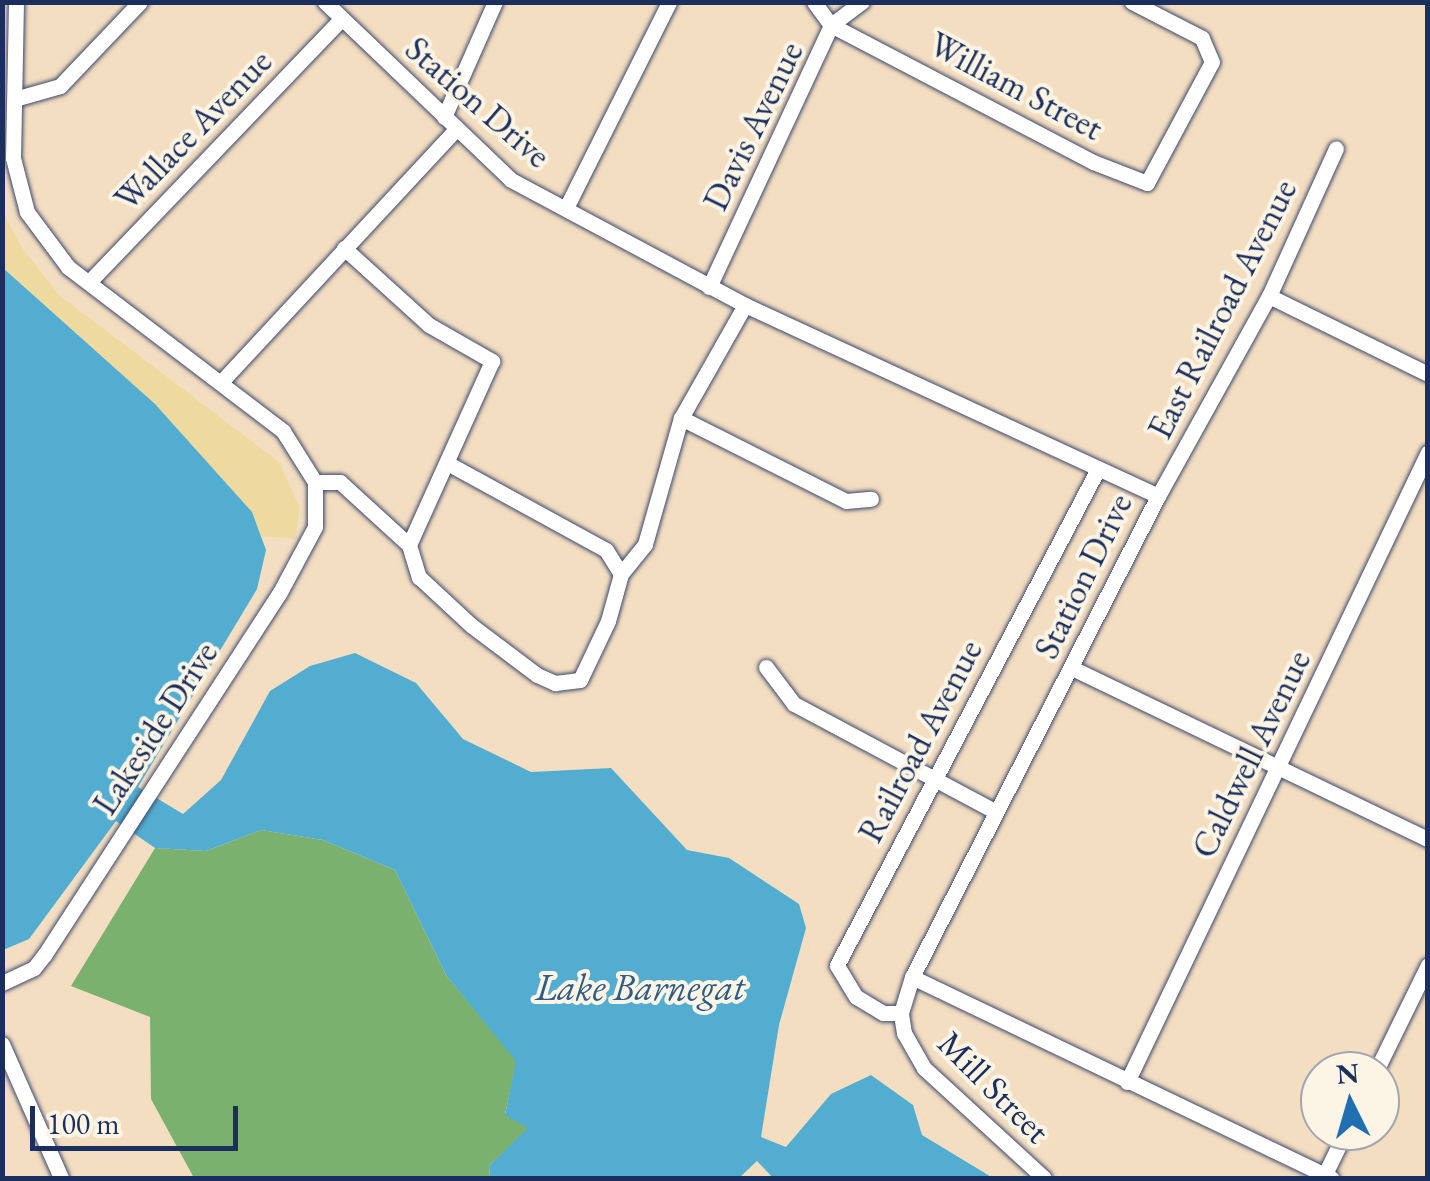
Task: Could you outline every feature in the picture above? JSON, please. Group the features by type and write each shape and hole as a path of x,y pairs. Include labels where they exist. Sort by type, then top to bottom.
{"street":[{"path":"16,2 18,98 13,158 27,212 68,267 284,431 315,482 340,482 409,545 419,577 472,626 555,683 580,680 608,621 620,574 645,544 681,418 746,305"},
{"path":"18,98 60,86 140,2"},
{"name":"Station Drive","path":"325,2 511,180 709,287 1158,496 912,977"},
{"path":"444,116 495,2"},
{"path":"566,208 669,2"},
{"name":"William Street","path":"814,2 831,25 1093,162 1147,183 1212,62 1202,38 1132,2"},
{"name":"Davis Avenue","path":"709,287 831,25 862,2"},
{"name":"Wallace Avenue","path":"89,282 341,19"},
{"path":"221,382 455,130"},
{"name":"East Railroad Avenue","path":"1158,496 1269,296 1336,148"},
{"path":"344,248 429,325 492,360 449,464 409,545"},
{"path":"1269,296 1428,374"},
{"path":"681,418 846,500 870,500"},
{"name":"Caldwell Avenue","path":"1128,1082 1278,766 1420,492 1428,452"},
{"path":"449,464 606,550 620,574"},
{"name":"Railroad Avenue","path":"902,1013 883,1013 856,997 837,965 1098,469"},
{"name":"Lakeside Drive","path":"2,984 34,968 307,549 315,528 315,482"},
{"path":"766,666 794,704 996,812"},
{"path":"1072,668 1428,839"},
{"path":"1386,1051 1428,965"},
{"path":"912,977 1326,1178 1337,1151"},
{"name":"Mill Street","path":"912,977 902,1013 904,1033 924,1068 1044,1178"},
{"path":"2,1044 61,1178"}],"green space":[{"path":"261,830 323,840 395,870 446,975 517,1061 505,1114 529,1128 489,1166 490,1178 194,1178 151,1099 150,1017 71,986 155,848 206,851"}],"sand":[{"path":"2,210 22,248 59,295 279,462 300,508 295,539 261,536 252,512 155,404 3,268"}],"water":[{"name":"Lake Barnegat","path":"3,268 155,404 252,512 266,550 257,589 138,787 183,814 221,780 270,691 310,666 355,653 416,683 463,739 531,772 611,768 687,850 729,858 799,904 806,928 779,1025 761,1137 786,1147 831,1094 871,1075 913,1105 922,1135 993,1178 773,1178 757,1161 739,1178 490,1178 489,1166 528,1128 505,1115 516,1061 446,975 395,870 323,840 261,830 206,851 155,848 116,821 29,939 3,950"}]}
